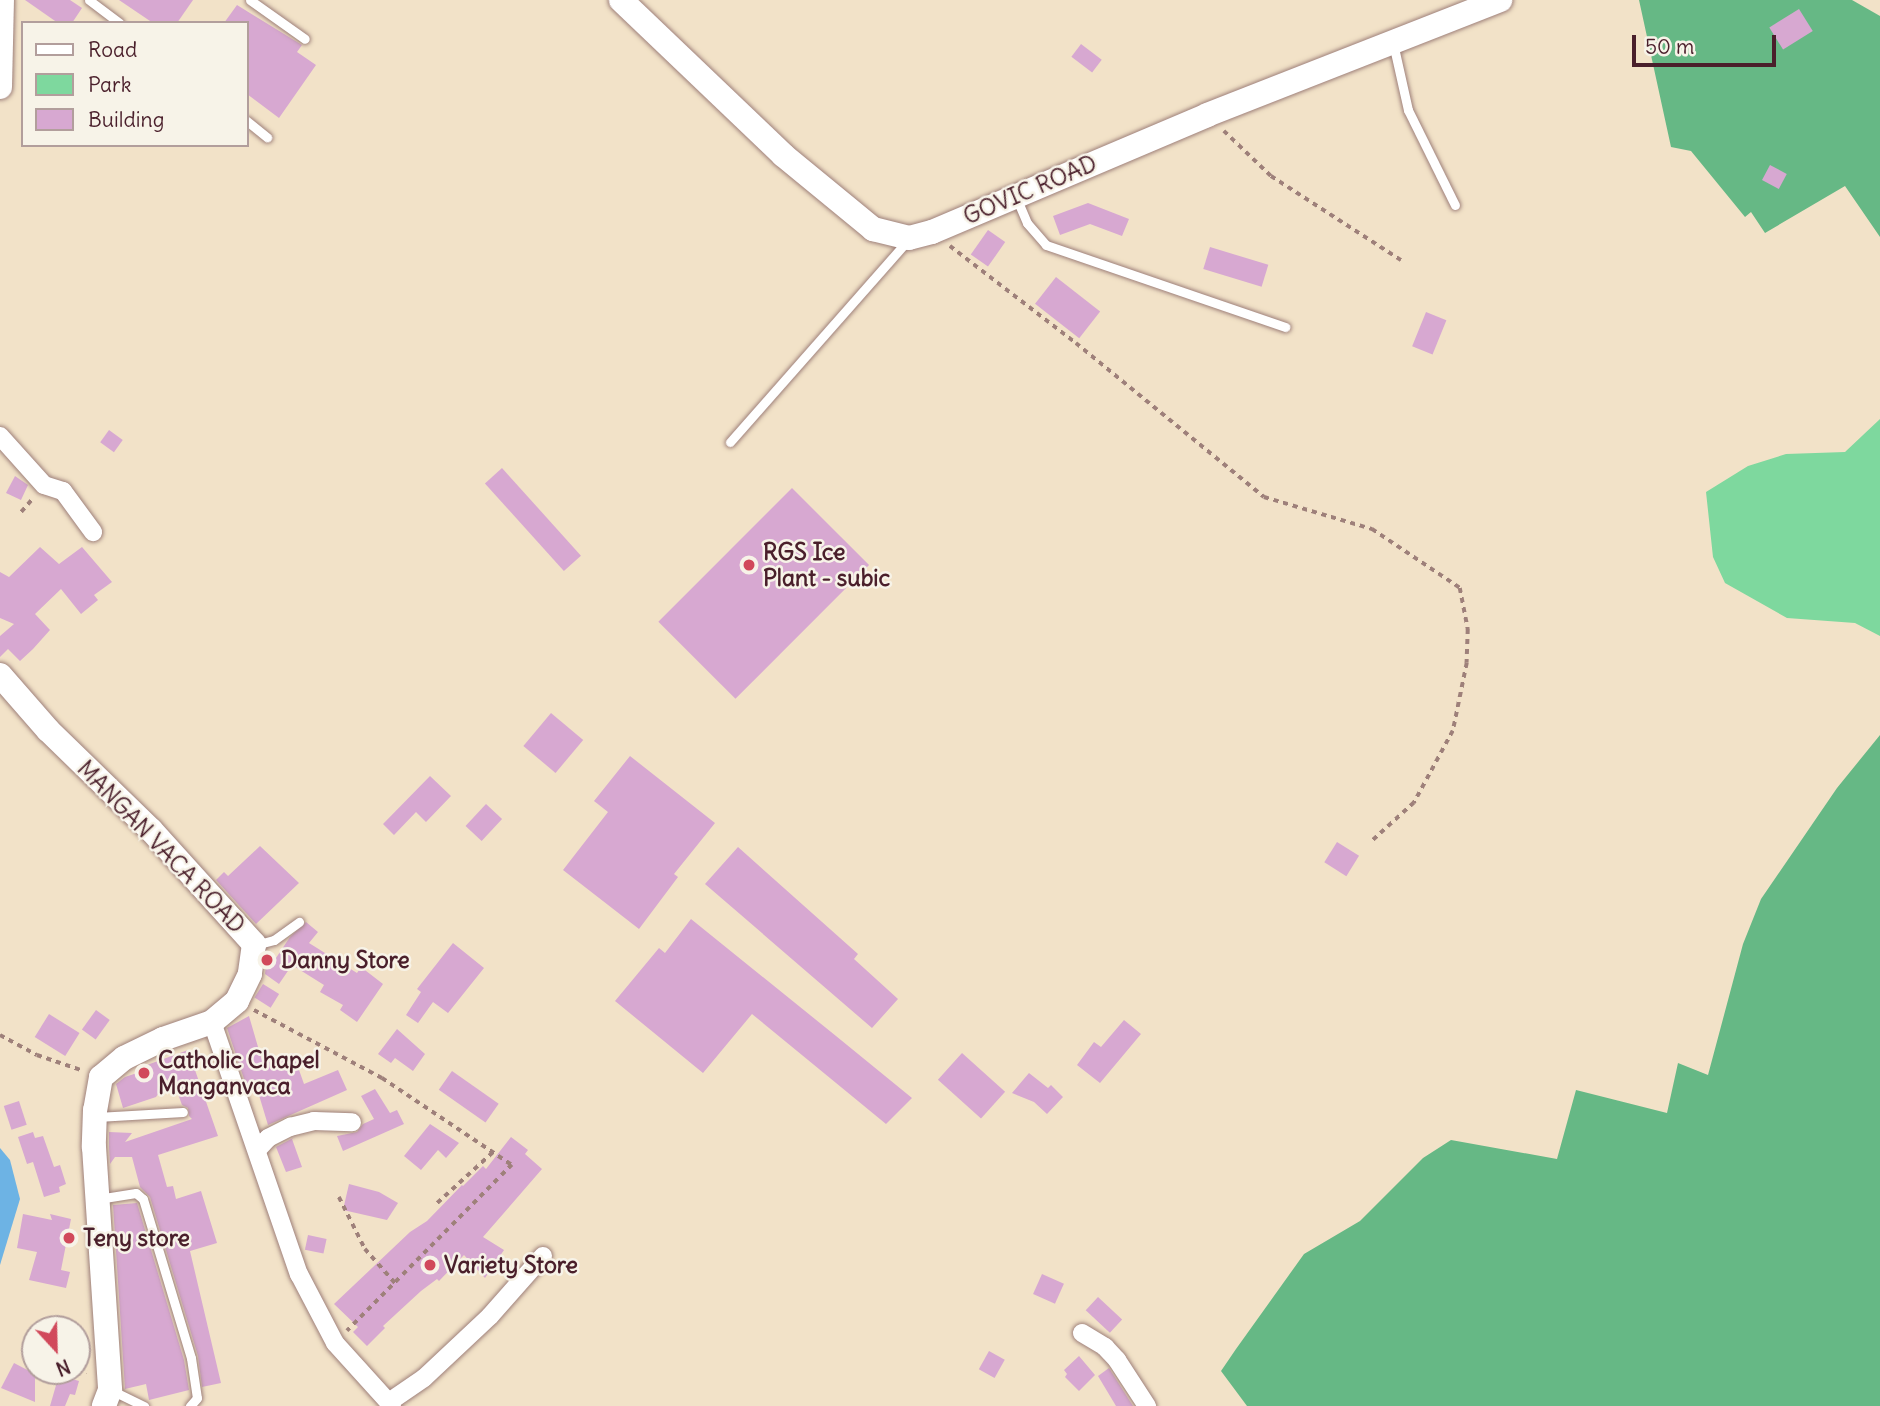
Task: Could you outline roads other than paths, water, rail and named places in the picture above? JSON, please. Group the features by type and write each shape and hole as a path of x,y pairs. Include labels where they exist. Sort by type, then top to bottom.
{"street":[{"path":"0,87 2,0"},
{"path":"621,0 783,155 873,229 921,235"},
{"name":"GOVIC ROAD","path":"921,235 1207,115 1500,0"},
{"path":"0,436 44,485 64,491 93,532"},
{"name":"MANGAN VACA ROAD","path":"0,675 48,730 160,839 254,944 250,974 237,1001 212,1022"},
{"path":"107,1398 96,1199 95,1117 101,1077 124,1058 163,1039 212,1022 299,1274 335,1343 391,1404 424,1378 490,1316 542,1256"},
{"path":"257,1150 268,1138 290,1127 314,1121 352,1122"},
{"path":"1082,1333 1111,1354 1147,1406"}],"lane":[{"path":"89,0 116,21"},
{"path":"250,0 305,39"},
{"path":"1392,41 1408,110 1455,205"},
{"path":"248,122 267,137"},
{"path":"1015,195 1027,223 1046,245 1285,327"},
{"path":"730,442 921,235"},
{"path":"254,944 263,945 274,940 299,922"},
{"path":"95,1117 183,1112"},
{"path":"96,1199 135,1193 143,1199 191,1358 197,1398 190,1406"},
{"path":"107,1398 144,1406"}],"water":[{"path":"0,1148 10,1160 20,1199 0,1265"}],"place":[{"name":"RGS Ice Plant - subic","path":"749,565"},
{"name":"Danny Store","path":"267,960"},
{"name":"Catholic Chapel Manganvaca","path":"144,1073"},
{"name":"Teny store","path":"69,1238"},
{"name":"Variety Store","path":"430,1265"}]}
